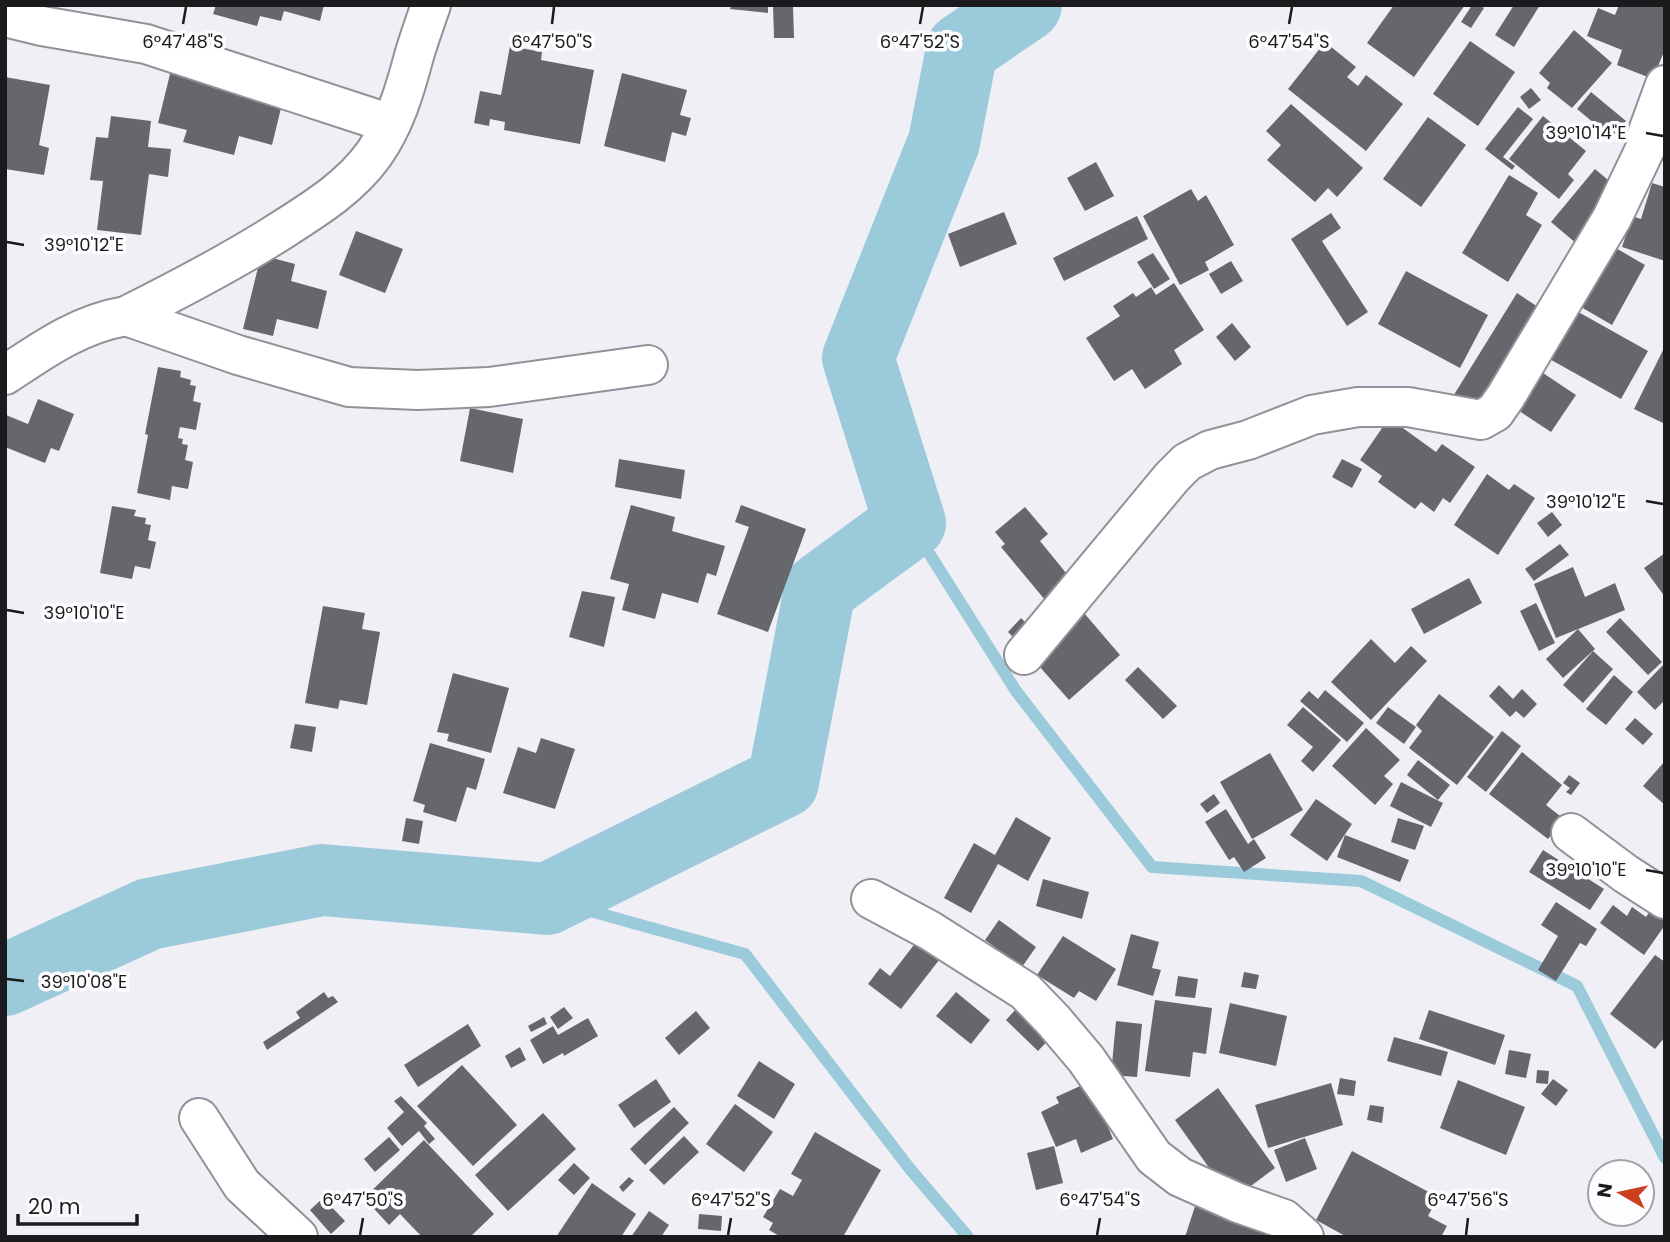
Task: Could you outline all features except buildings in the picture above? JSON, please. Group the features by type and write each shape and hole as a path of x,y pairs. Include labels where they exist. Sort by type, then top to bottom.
{"street":[{"path":"5,374 55,342 88,326 126,316 214,271 317,207 349,183 374,153 391,124 404,94 430,5"},
{"path":"5,16 42,26 146,44 391,124"},
{"path":"1024,655 1172,477 1187,462 1210,450 1248,440 1312,415 1358,407 1408,407 1481,420 1494,412 1513,386 1612,218 1647,145 1655,141 1665,85"},
{"path":"126,316 239,355 349,387 418,390 489,387 648,365"},
{"path":"1571,833 1665,899"},
{"path":"872,899 929,930 1025,990 1086,1059 1154,1157 1180,1177 1238,1203 1284,1219 1304,1237"},
{"path":"199,1118 242,1185 298,1237"}],"waterway":[{"path":"5,980 149,914 322,880 547,899 783,782 820,589 910,523 858,358 944,142 962,49 1026,5"},
{"path":"910,523 1016,691 1152,867 1361,881 1577,986 1665,1158"},
{"path":"547,899 745,954 910,1169 968,1237"}]}
